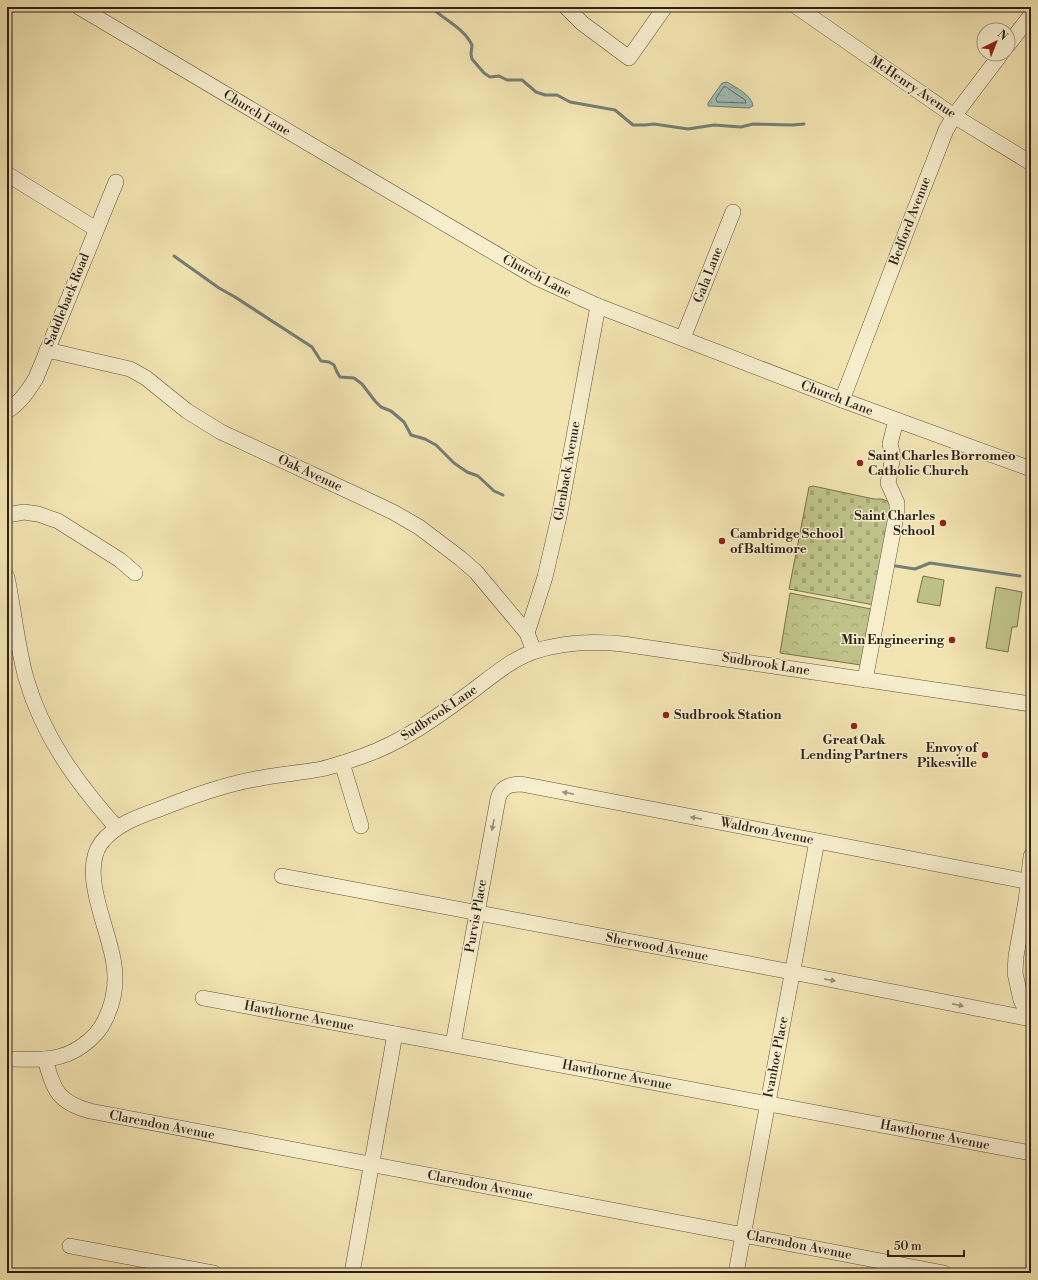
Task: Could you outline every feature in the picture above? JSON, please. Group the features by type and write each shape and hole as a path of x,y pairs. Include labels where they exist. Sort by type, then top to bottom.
{"street":[{"name":"Church Lane","path":"79,7 537,278 598,306 842,400 1031,469"},
{"path":"566,7 582,23 629,58 665,7"},
{"name":"McHenry Avenue","path":"797,7 954,116 1031,163"},
{"path":"1016,35 1031,15"},
{"name":"Bedford Avenue","path":"842,400 935,155 946,130 954,116 995,62"},
{"path":"7,174 96,229"},
{"name":"Saddleback Road","path":"7,411 18,403 27,393 36,378 116,182"},
{"name":"Gala Lane","path":"683,338 733,212"},
{"name":"Glenback Avenue","path":"527,634 545,577 556,527 598,306"},
{"name":"Oak Avenue","path":"47,350 130,369 146,378 187,410 221,432 393,512 419,527 476,572 527,634 534,651"},
{"path":"865,680 897,511 897,503 888,483 894,456 890,444 896,420"},
{"path":"7,515 24,512 38,514 58,521 120,560 135,573"},
{"path":"7,577 26,678 37,710 50,737 78,782 117,828"},
{"name":"Sudbrook Lane","path":"7,1059 45,1059 68,1055 88,1041 103,1024 114,998 115,983 112,949 97,898 94,868 95,855 100,845 107,836 117,828 144,814 228,786 259,778 320,769 363,756 403,738 437,717 509,664 534,651 548,647 580,642 623,644 1031,704"},
{"path":"342,763 361,826"},
{"name":"Waldron Avenue","path":"503,788 508,785 521,784 1029,882"},
{"name":"Purvis Place","path":"453,1044 476,912 498,799 503,788"},
{"name":"Ivanhoe Place","path":"736,1273 817,840"},
{"path":"1030,1019 1021,1000 1015,973 1016,956 1029,882 1031,856"},
{"name":"Sherwood Avenue","path":"282,876 792,972 1030,1019"},
{"name":"Hawthorne Avenue","path":"203,998 1031,1153"},
{"path":"352,1273 396,1034"},
{"name":"Clarendon Avenue","path":"45,1059 51,1082 58,1093 75,1107 90,1112 944,1273"},
{"path":"70,1246 214,1273"}],"green space":[{"path":"813,486 874,499 882,499 892,503 874,605 789,589 809,487"},
{"path":"923,576 944,580 940,606 917,602"},
{"path":"996,587 1022,592 1017,627 1012,627 1008,652 986,648"},
{"path":"790,593 871,609 861,665 780,653"}],"water":[{"path":"727,82 750,98 753,106 749,108 708,106 708,103 722,83"}],"waterway":[{"path":"431,7 464,34 472,45 472,59 484,73 490,77 499,76 507,80 522,80 536,92 545,95 557,95 570,102 615,110 633,125 654,124 688,129 714,125 741,127 753,124 804,124"},
{"path":"174,256 219,288 312,347 321,361 329,362 334,365 340,377 354,378 362,384 381,407 391,411 404,422 411,435 425,439 436,445 454,463 467,472 478,476 494,491 503,495"},
{"path":"890,565 915,569 930,563 1020,576"}],"place":[{"name":"Saint Charles Borromeo Catholic Church","path":"860,463"},
{"name":"Saint Charles School","path":"943,523"},
{"name":"Cambridge School of Baltimore","path":"722,541"},
{"name":"Min Engineering","path":"952,640"},
{"name":"Sudbrook Station","path":"666,715"},
{"name":"Great Oak Lending Partners","path":"854,726"},
{"name":"Envoy of Pikesville","path":"985,755"}]}
